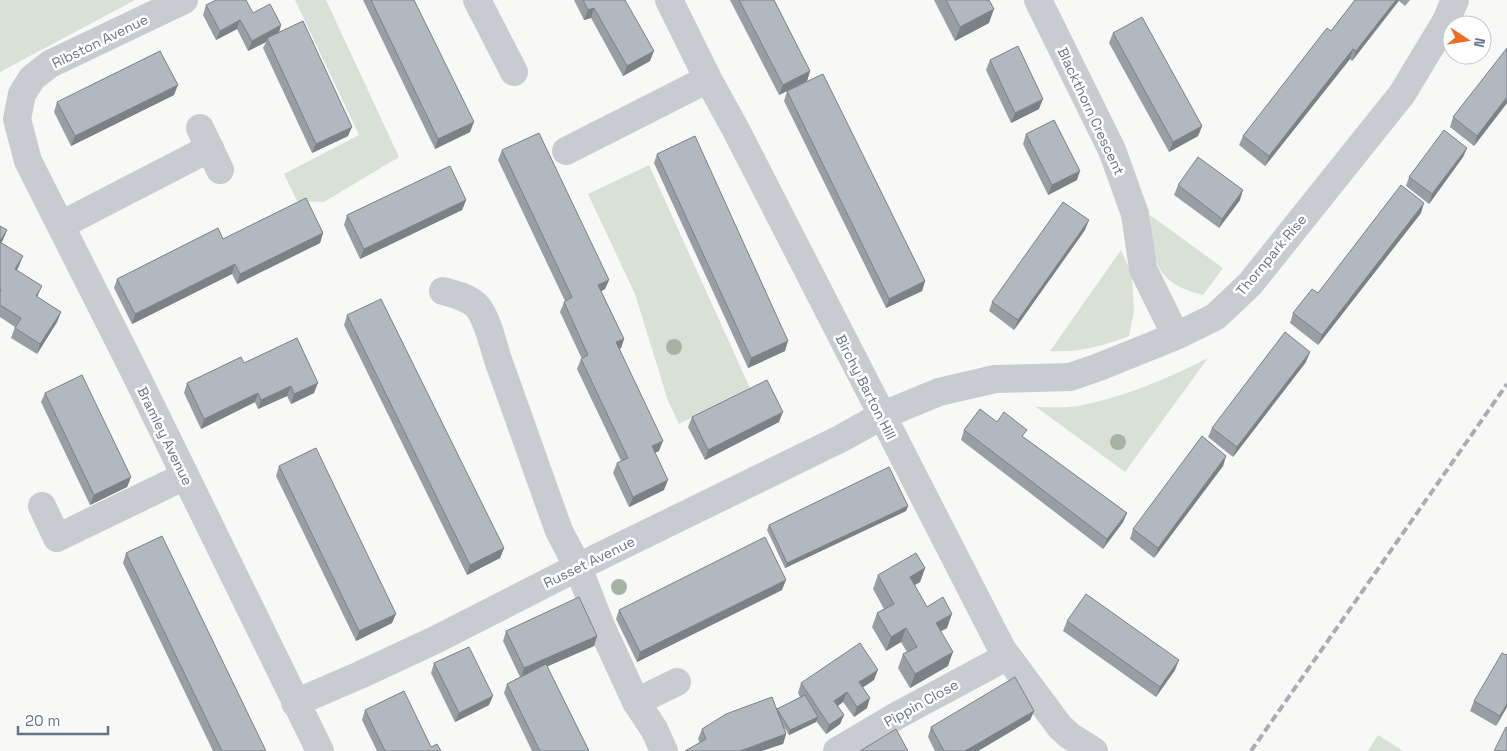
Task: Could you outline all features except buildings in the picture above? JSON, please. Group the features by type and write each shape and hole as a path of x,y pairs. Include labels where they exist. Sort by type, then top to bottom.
{"street":[{"name":"Ribston Avenue","path":"12,109 32,78 50,64 184,0"},
{"path":"477,0 514,72"},
{"name":"Birchy Barton Hill","path":"669,0 1006,657 1060,727 1064,744 1094,751"},
{"name":"Blackthorn Crescent","path":"1038,0 1112,150 1135,214 1143,269 1176,336"},
{"name":"Thornpark Rise","path":"882,416 939,392 980,382 995,379 1070,377 1176,336 1215,317 1250,284 1402,94 1446,21 1455,0"},
{"path":"566,151 708,79"},
{"name":"Bramley Avenue","path":"12,109 28,161 320,751"},
{"path":"61,225 210,148"},
{"path":"443,291 469,300 477,306 487,327 559,531 578,566 601,626 636,702 654,729 664,751"},
{"name":"Russet Avenue","path":"295,703 435,640 578,566 842,438 882,416"},
{"path":"42,506 57,538 185,476"},
{"name":"Pippin Close","path":"837,751 898,714 1006,657"},
{"path":"636,702 677,682"}],"shaded area":[{"path":"0,0 135,0 0,72"},
{"path":"295,0 326,0 399,157 324,202 297,201 284,174 359,135"},
{"path":"649,165 750,388 679,424 668,401 635,294 588,194"},
{"path":"1150,215 1223,268 1203,295 1174,284 1159,267 1152,245"},
{"path":"1121,250 1132,275 1134,311 1129,336 1090,348 1050,351"},
{"path":"1208,358 1125,472 1036,407 1073,407 1112,398 1161,380"},
{"path":"1378,735 1403,751 1368,751"}],"railway":[{"path":"1251,751 1507,384"}]}
